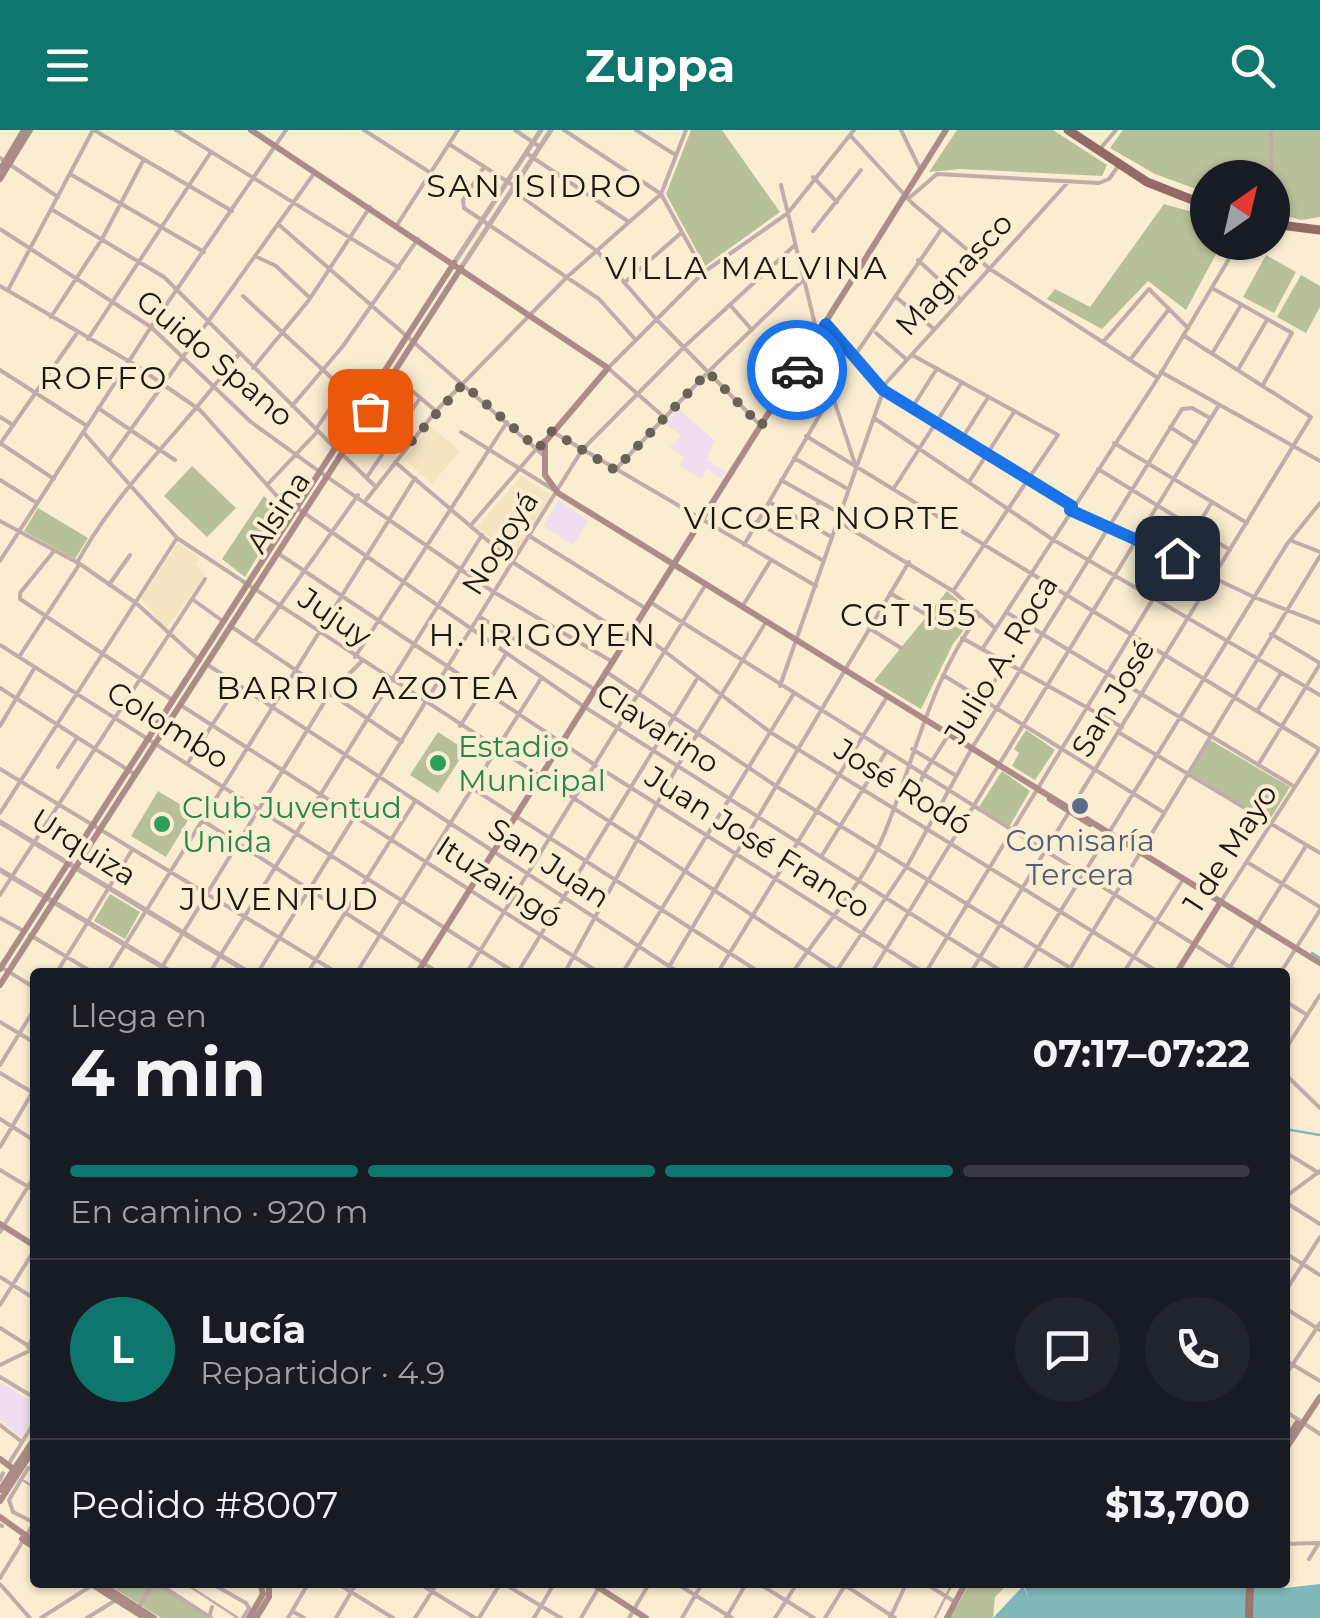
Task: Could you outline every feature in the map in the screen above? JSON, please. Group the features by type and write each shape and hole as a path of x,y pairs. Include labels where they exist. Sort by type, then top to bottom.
{"highway":[{"path":"1065,130 1147,182 1190,199"},
{"path":"1290,226 1320,230"}],"main road":[{"path":"0,170 27,130"},
{"path":"251,130 458,266 600,367 596,381 540,451 545,475 558,493 1320,964"},
{"path":"419,968 948,130"},
{"path":"0,179 5,161"},
{"name":"Alsina","path":"0,985 2,969 133,773 458,266"},
{"name":"1 de Mayo","path":"1180,968 1220,903"},
{"path":"1,1228 30,1244"},
{"path":"1290,1441 1320,1385"},
{"path":"1290,1436 1320,1396"},
{"path":"0,1490 30,1445"},
{"path":"0,1501 10,1474 30,1452"},
{"path":"0,1459 10,1474"},
{"path":"0,1523 30,1542"},
{"path":"101,1588 154,1618"},
{"path":"247,1618 262,1598 261,1588"},
{"path":"247,1618 270,1598 269,1588"},
{"path":"603,1588 632,1614 646,1618"},
{"path":"947,1618 963,1588"},
{"path":"1249,1618 1250,1588"},
{"path":"137,1610 145,1618"}],"street":[{"path":"8,290 93,130 232,211"},
{"path":"176,130 399,268"},
{"path":"0,561 151,326 286,130"},
{"path":"364,130 440,180"},
{"path":"397,225 458,130"},
{"path":"515,130 537,144"},
{"name":"Alsina","path":"537,144 541,130"},
{"name":"Alsina","path":"458,266 490,224 537,144 551,130"},
{"path":"564,130 661,194 704,272"},
{"path":"636,130 676,156"},
{"path":"366,500 436,411 568,277 661,194 686,130"},
{"path":"901,130 923,170"},
{"path":"1098,152 1116,130"},
{"path":"1270,130 1271,160"},
{"path":"665,418 600,367 636,339 704,272 788,213 852,132 907,197 990,268 1130,360 1320,462"},
{"path":"449,144 507,182 597,251 656,319 761,426"},
{"path":"88,340 211,152"},
{"path":"530,155 628,222"},
{"name":"Alsina","path":"458,266 507,182 530,155"},
{"path":"51,316 102,239 144,159"},
{"path":"5,161 58,196"},
{"path":"907,197 925,181 943,173 1103,182 1119,165"},
{"path":"484,167 462,204 598,299 636,339"},
{"path":"814,231 862,170"},
{"path":"109,460 315,171"},
{"path":"70,174 204,252"},
{"path":"813,177 837,202"},
{"name":"Magnasco","path":"780,686 883,390 908,357 1069,181"},
{"path":"781,185 832,394 855,464"},
{"path":"253,368 310,298 370,207"},
{"path":"51,209 140,261 178,290 376,486"},
{"path":"278,224 540,451 470,526"},
{"path":"853,358 942,229"},
{"name":"Guido Spano","path":"0,230 151,326 215,387 324,474 496,592 611,661"},
{"path":"624,283 682,233"},
{"path":"292,406 374,305 418,239"},
{"name":"Nogoyá","path":"261,968 582,450 684,347 795,245"},
{"path":"255,256 276,266 310,298"},
{"path":"918,260 961,300"},
{"path":"982,648 1160,375 1228,260"},
{"path":"615,470 708,372 804,280"},
{"name":"Clavarino","path":"0,286 200,410 267,485 298,512 756,819 996,968"},
{"path":"1212,288 1292,333 1264,383"},
{"path":"1102,342 1149,289 1188,328"},
{"path":"243,296 343,389 410,443"},
{"path":"894,296 934,330"},
{"path":"1213,352 1241,304"},
{"path":"730,305 752,330"},
{"path":"1130,360 1169,308"},
{"path":"1239,368 1267,319"},
{"path":"826,324 883,390 989,452 1071,508 1254,597 1320,623"},
{"path":"874,331 908,357 936,368 1058,435 953,592"},
{"path":"54,478 0,443 77,332"},
{"path":"1183,335 1312,417 1294,448"},
{"path":"19,657 130,482 200,410 239,354"},
{"path":"912,408 936,368"},
{"path":"0,370 86,426"},
{"path":"390,372 436,411"},
{"path":"894,488 962,382"},
{"path":"267,485 317,430 343,389"},
{"path":"744,545 832,394"},
{"path":"963,437 988,397"},
{"path":"367,478 420,398"},
{"path":"875,968 1219,405"},
{"path":"98,408 175,460"},
{"name":"Julio A. Roca","path":"840,968 887,899 972,748 1129,488 1182,409 1192,408 1210,418"},
{"path":"969,482 1014,412"},
{"path":"0,417 13,425"},
{"path":"872,417 1052,539 1320,695"},
{"path":"355,658 448,507 507,422"},
{"path":"1170,427 1195,444"},
{"path":"461,432 558,493"},
{"name":"Jujuy","path":"84,433 178,538 831,968"},
{"path":"550,434 816,586"},
{"path":"806,436 1319,748"},
{"path":"1114,443 1248,523"},
{"name":"San José","path":"974,968 1294,448"},
{"path":"794,458 847,488"},
{"path":"395,462 514,563 627,636"},
{"path":"1097,469 1230,550"},
{"path":"110,968 416,478"},
{"path":"0,480 37,502"},
{"path":"781,480 838,513"},
{"path":"254,642 358,495"},
{"path":"768,502 830,537"},
{"path":"806,523 819,502"},
{"path":"927,968 1212,502"},
{"path":"1026,968 1254,597 1320,504"},
{"path":"836,520 910,562 995,628"},
{"name":"San Juan","path":"0,521 78,563 136,603 168,636 203,663 665,968"},
{"path":"756,522 823,561"},
{"path":"213,968 482,535"},
{"path":"530,537 683,622 1226,968"},
{"path":"0,813 178,538"},
{"path":"1070,968 1320,554 1291,540"},
{"name":"Ituzaingó","path":"54,550 20,593 22,601 592,968"},
{"name":"Juan José Franco","path":"275,550 594,765 917,968"},
{"path":"110,585 130,555"},
{"path":"742,606 770,560"},
{"path":"669,968 910,562"},
{"path":"0,895 205,579"},
{"path":"469,968 706,584"},
{"path":"890,593 928,616"},
{"path":"192,598 402,742"},
{"path":"1006,612 1295,787"},
{"path":"797,968 878,848 924,719 962,638 979,615"},
{"path":"480,617 594,689"},
{"path":"567,968 677,767 766,622"},
{"name":"José Rodó","path":"633,628 770,732 1151,968"},
{"path":"869,628 902,648"},
{"path":"1258,765 1320,664 1270,634"},
{"path":"962,638 1086,707 1156,756 1320,854"},
{"name":"Colombo","path":"0,645 509,968"},
{"path":"460,726 506,653"},
{"path":"162,968 330,694 361,662"},
{"path":"958,740 1006,662"},
{"path":"0,726 35,667"},
{"path":"605,671 748,768 1066,968"},
{"path":"1256,712 1281,673"},
{"path":"943,676 1164,812"},
{"path":"359,968 542,678"},
{"path":"519,968 697,679"},
{"path":"188,764 238,685"},
{"path":"0,688 133,773"},
{"path":"626,968 793,694"},
{"path":"720,968 887,697"},
{"path":"913,804 923,775 948,734"},
{"path":"58,767 77,738"},
{"name":"1 de Mayo","path":"1220,903 1319,748"},
{"path":"912,749 957,776"},
{"path":"820,858 886,752"},
{"path":"0,769 329,968"},
{"path":"472,788 752,968"},
{"path":"310,968 414,802"},
{"path":"201,820 430,968"},
{"name":"Urquiza","path":"0,822 241,968"},
{"path":"1230,968 1306,846"},
{"path":"59,968 132,850"},
{"path":"1247,862 1320,908 1284,968"},
{"path":"0,870 158,968"},
{"path":"1127,968 1182,881"},
{"path":"0,918 85,968"},
{"path":"2,969 30,985"},
{"path":"1290,1042 1320,994"},
{"path":"1290,1004 1307,1015"},
{"path":"0,1065 30,1016"},
{"path":"0,1022 30,1040"},
{"path":"0,1073 30,1089"},
{"path":"1290,1079 1320,1108"},
{"path":"0,1147 30,1097"},
{"path":"0,1119 30,1138"},
{"path":"1290,1155 1319,1173 1290,1199"},
{"path":"0,1170 28,1187"},
{"path":"1,1228 30,1184"},
{"path":"1290,1205 1320,1224"},
{"path":"1290,1284 1320,1237"},
{"path":"0,1306 30,1255"},
{"path":"1290,1256 1320,1275"},
{"path":"0,1278 30,1296"},
{"path":"1290,1311 1319,1327 1290,1368"},
{"path":"0,1328 30,1347"},
{"path":"0,1364 30,1350"},
{"path":"1290,1362 1320,1385"},
{"path":"0,1377 30,1395"},
{"path":"1290,1415 1320,1434"},
{"path":"0,1424 22,1442"},
{"path":"30,1430 10,1474 10,1506 30,1520"},
{"path":"30,1530 0,1581 30,1618"},
{"path":"1290,1544 1319,1543 1308,1558"},
{"path":"41,1618 86,1588"},
{"path":"137,1610 151,1588"},
{"path":"164,1588 209,1618 212,1606"},
{"path":"194,1588 247,1618 246,1603 220,1588"},
{"path":"288,1618 305,1588"},
{"path":"345,1588 393,1618"},
{"path":"336,1618 353,1588"},
{"path":"426,1588 477,1618 497,1588"},
{"path":"415,1618 434,1588"},
{"path":"511,1588 561,1618"},
{"path":"534,1618 552,1588"},
{"path":"581,1618 600,1588"},
{"path":"632,1614 647,1588"},
{"path":"683,1588 729,1617 744,1588"},
{"path":"682,1618 700,1588"},
{"path":"765,1588 814,1618"},
{"path":"775,1618 794,1588"},
{"path":"825,1618 842,1588"},
{"path":"850,1588 892,1617 904,1588"},
{"path":"933,1588 955,1602"},
{"path":"935,1618 950,1588"},
{"path":"87,1618 118,1598"},
{"path":"292,1611 304,1618"}],"shaded area":[{"path":"678,409 714,440 707,460 725,472 721,478 707,469 701,479 680,465 684,457 670,447 681,436 665,423"},
{"path":"430,426 460,451 432,484 404,459"},
{"path":"521,476 551,495 513,556 477,527"},
{"path":"559,500 588,521 573,545 543,526"},
{"path":"178,543 200,557 196,564 205,575 166,629 141,599"},
{"path":"0,1382 30,1401 30,1424 22,1438 0,1421"}],"green space":[{"path":"691,130 722,130 780,212 705,266 666,194"},
{"path":"957,130 1053,130 1107,165 1102,176 960,169 929,172"},
{"path":"1123,130 1320,130 1320,217 1301,220 1290,217 1290,160 1190,160 1190,187 1155,174 1110,148"},
{"path":"1164,204 1190,211 1190,260 1213,260 1186,310 1148,281 1102,329 1047,299 1055,289 1090,307"},
{"path":"1263,260 1275,260 1296,272 1274,313 1243,297"},
{"path":"1301,275 1320,286 1320,307 1306,333 1277,317"},
{"path":"192,466 236,508 207,537 164,496"},
{"path":"264,496 283,515 245,577 222,559"},
{"path":"38,508 88,538 75,559 24,531"},
{"path":"947,591 975,615 953,644 921,709 874,681"},
{"path":"1026,730 1055,750 1035,780 1012,766 1019,753 1014,749"},
{"name":"Estadio Municipal","path":"438,732 466,750 438,793 410,775"},
{"path":"1210,740 1290,787 1269,821 1190,773"},
{"path":"1002,771 1030,791 1009,827 979,807"},
{"name":"Club Juventud Unida","path":"158,791 193,812 166,857 131,836"},
{"path":"110,894 140,912 125,939 94,921"},
{"path":"114,1588 166,1588 213,1618 161,1618"},
{"path":"967,1588 1004,1588 995,1597 993,1618 950,1618"}],"water":[{"path":"1320,1584 1320,1618 993,1618 1021,1588 1029,1599 1025,1588 1290,1588"}],"waterway":[{"path":"1312,953 1320,958"},
{"path":"1290,1130 1320,1135"}],"way so far":[{"path":"370,411 410,443 463,384 538,449 552,431 615,470 708,372 761,426 797,370"}],"place":[{"name":"Estadio Municipal","path":"438,763"},
{"name":"Comisaría Tercera","path":"1080,806"},
{"name":"Club Juventud Unida","path":"162,824"}],"district":[{"name":"SAN ISIDRO","path":"535,185"},
{"name":"VILLA MALVINA","path":"747,267"},
{"name":"ROFFO","path":"104,377"},
{"name":"VICOER NORTE","path":"823,517"},
{"name":"CGT 155","path":"909,614"},
{"name":"H. IRIGOYEN","path":"543,634"},
{"name":"BARRIO AZOTEA","path":"368,687"},
{"name":"JUVENTUD","path":"280,898"}],"route":[{"path":"797,370 826,324 883,390 989,452 1072,506 1070,510 1177,558"}]}
